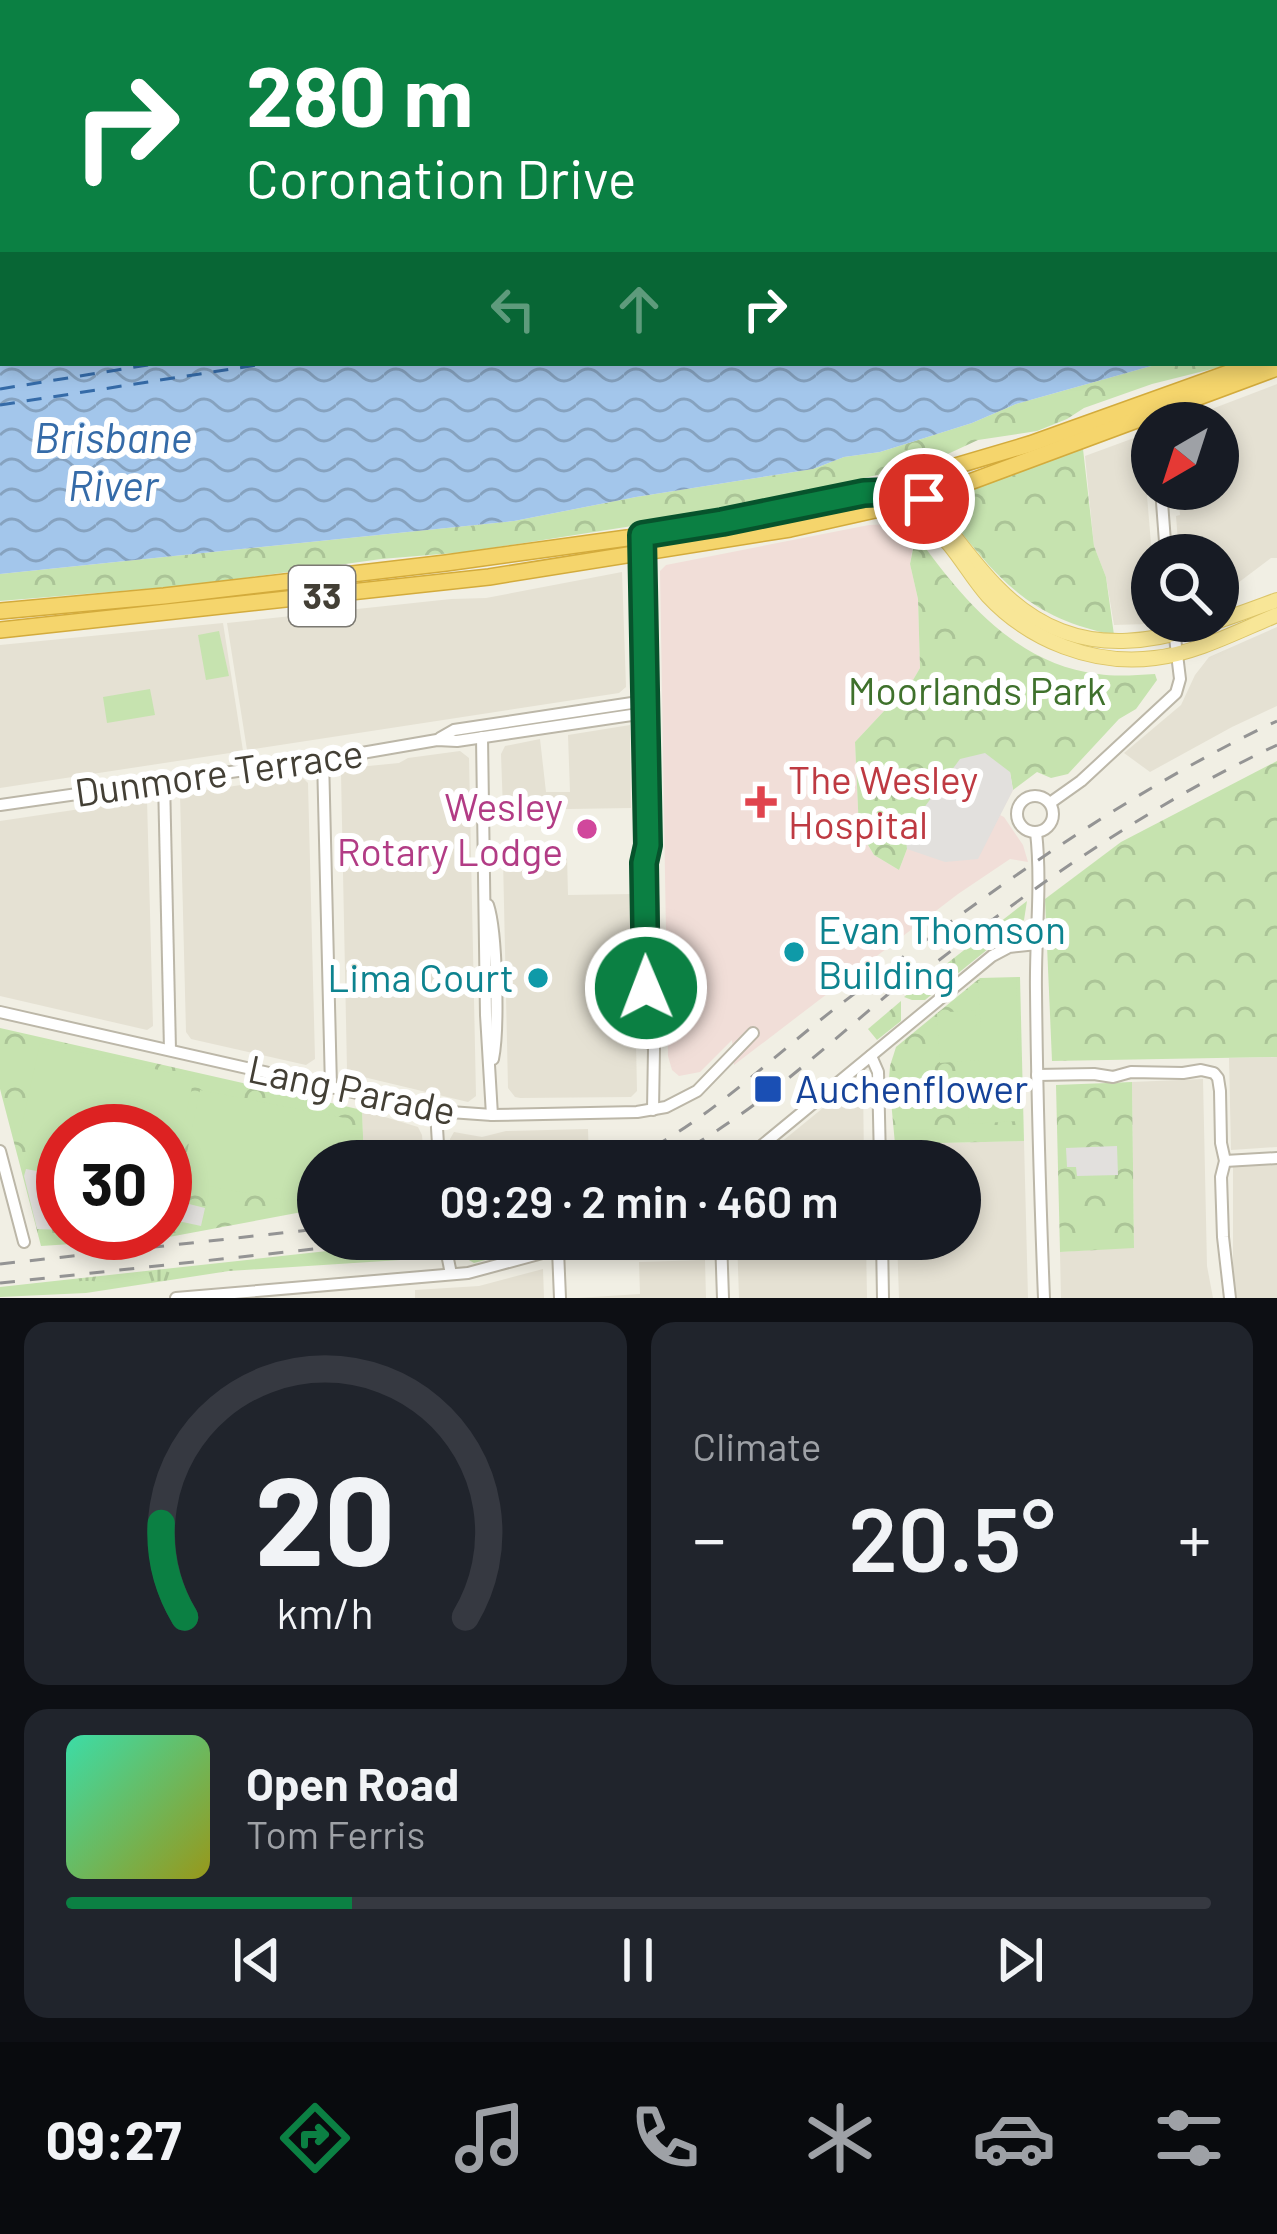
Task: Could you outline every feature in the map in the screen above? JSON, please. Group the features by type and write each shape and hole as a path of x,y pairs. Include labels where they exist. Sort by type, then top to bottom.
{"highway":[{"name":"33","path":"0,611 446,563 722,522 864,493 1030,444 1248,366"},
{"name":"33","path":"1197,402 1277,368"},
{"name":"33","path":"0,630 489,577 771,532 924,499 1131,429"}],"main road":[{"path":"950,530 951,506 962,486"},
{"path":"864,493 912,491 924,499 999,589 1030,613 1089,638 1131,641"},
{"path":"886,509 933,528 989,598 1026,628 1081,652 1118,659 1157,658 1277,615"},
{"path":"1239,611 1277,601"}],"street":[{"path":"642,535 648,845 644,863 653,1110"},
{"path":"1050,803 1172,698 1180,679 1176,642"},
{"name":"Dunmore Terrace","path":"0,805 437,740 457,741 645,707"},
{"name":"Dunmore Terrace","path":"437,740 454,730 645,707"},
{"path":"482,737 486,898 492,916 494,974 492,1115"},
{"path":"323,758 331,1087"},
{"path":"164,780 170,1050"},
{"path":"1035,796 1050,803 1054,814 1050,825 1036,832 1021,825 1017,814 1020,803 1035,796"},
{"path":"1036,832 1044,1298"},
{"path":"769,1140 1000,951 1037,944"},
{"name":"Lang Parade","path":"0,1012 436,1111 492,1115 653,1110 674,1104 697,1091 753,1033"},
{"path":"871,1056 878,1068 880,1140"},
{"path":"1037,1075 1113,1077 1131,1072 1208,1070 1218,1078 1225,1161 1223,1237 1230,1298"},
{"path":"436,1111 438,1140"},
{"path":"0,1151 23,1242"},
{"path":"1225,1161 1277,1158"},
{"path":"448,1260 451,1274"},
{"path":"176,1298 397,1283 521,1260"},
{"path":"558,1260 560,1298"},
{"path":"722,1260 723,1298"},
{"path":"882,1260 883,1298"}],"shaded area":[{"path":"1277,384 1277,558 1239,582 1239,534 1177,534 1176,516 1180,510 1239,510 1239,402 1230,402"},
{"path":"1131,439 1131,510 1148,510 1150,534 1131,534 1131,624 1114,625 1106,577 1094,546 1085,456"},
{"name":"The Wesley Hospital","path":"892,524 911,528 914,537 910,564 918,599 920,668 855,742 859,831 874,855 899,870 907,849 906,832 1013,790 1000,815 1023,845 1028,862 1010,859 958,894 734,1065 732,1040 700,1072 679,1076 668,1056 660,571 666,565"},
{"path":"622,572 626,687 619,693 247,750 227,623 486,598"},
{"path":"223,623 243,751 0,788 0,645"},
{"path":"1277,627 1277,706 1150,772 1124,753 1181,705 1209,657"},
{"path":"630,725 631,808 503,810 501,754 505,746 540,739 546,792 570,792 568,735"},
{"path":"460,751 469,758 476,1096 468,1102 347,1070 341,773 348,768"},
{"path":"985,753 1010,772 1013,790 978,859 945,862 907,849 906,832 960,759"},
{"path":"301,776 308,783 315,1059 306,1065 191,1039 186,1032 180,794"},
{"path":"147,799 153,1026 147,1030 0,996 0,821"},
{"path":"567,856 568,895 633,894 637,1091 631,1097 520,1098 508,1088 503,858"},
{"path":"1277,1057 1277,1147 1231,1150 1229,1058"},
{"path":"1203,1079 1207,1266 1213,1298 1061,1298 1060,1252 1134,1247 1132,1082"},
{"path":"856,1081 863,1083 864,1140 784,1140"},
{"path":"362,1110 418,1127 422,1140 363,1140"},
{"path":"588,1129 588,1140 450,1140 454,1132 482,1137 506,1131"},
{"path":"1024,1141 1028,1298 899,1298 898,1260 981,1260 981,1142"},
{"path":"1117,1146 1118,1175 1077,1176 1076,1167 1067,1167 1066,1148"},
{"path":"1277,1164 1277,1298 1237,1298 1233,1166"},
{"path":"26,1169 36,1171 36,1225"},
{"path":"192,1205 205,1208 201,1226 192,1224"},
{"path":"705,1260 706,1298 577,1298 640,1294 639,1262"},
{"path":"738,1260 866,1260 867,1298 739,1298"},
{"path":"543,1269 544,1298 415,1298 415,1290 479,1286"}],"green space":[{"path":"1151,366 1224,366 1152,384 1037,431 978,440 926,464 696,516 466,552 194,585 0,601 0,574 514,521 813,469 972,423 1016,404"},
{"name":"Moorlands Park","path":"1083,449 1094,546 1106,577 1114,635 1073,624 1024,598 980,555 954,517 962,495 971,490"},
{"name":"Moorlands Park","path":"911,528 968,601 1014,641 1067,668 1105,675 1155,674 1157,680 1136,709 1119,719 1068,774 1051,778 1037,772 1013,790 1010,772 906,832 907,849 899,870 874,855 859,830 855,742 920,668"},
{"path":"219,631 229,676 206,680 198,635"},
{"path":"150,689 155,715 107,723 103,697"},
{"path":"1277,761 1277,1057 1052,1061 1045,899 1121,842"},
{"path":"1027,901 1024,920 925,1000 904,997"},
{"path":"1020,977 1024,1141 895,1140 889,1079 896,1047 980,978"},
{"path":"1016,978 1019,1079 981,1082 979,1060 940,1063 937,1013 975,1010 981,1032 978,981"},
{"path":"901,1001 901,1021 877,1040 868,1029"},
{"path":"0,1028 362,1110 363,1140 297,1140 297,1213 192,1233 192,1104 36,1104 36,1227 0,1089"},
{"path":"40,1043 194,1078 188,1104 36,1104 36,1146 18,1142"},
{"path":"1017,1082 1020,1121 969,1124 967,1085"},
{"path":"1132,1082 1134,1248 1060,1252 1056,1085"},
{"path":"200,1090 345,1118 339,1140 297,1140 297,1202 192,1183 192,1128"},
{"path":"297,1254 297,1260 400,1260 229,1271 86,1293 0,1297 0,1287"}],"water":[{"name":"Brisbane River","path":"0,366 1151,366 813,469 514,521 0,574"}],"ferry route":[{"path":"0,389 142,366"},
{"path":"0,405 251,366"}],"railway":[{"path":"666,1140 885,970 1048,854 1160,783 1277,721"},
{"path":"915,979 1090,852 1181,795 1277,745"},
{"path":"701,1140 768,1094 925,964"},
{"path":"0,1264 297,1231"},
{"path":"0,1283 297,1251"}],"place":[{"name":"The Wesley Hospital","path":"761,802"},
{"name":"Wesley Rotary Lodge","path":"587,829"},
{"name":"Evan Thomson Building","path":"794,952"},
{"name":"Lima Court","path":"538,978"},
{"name":"Auchenflower","path":"768,1089"}],"route":[{"path":"646,988 642,535 864,493 912,491 924,499"}]}
